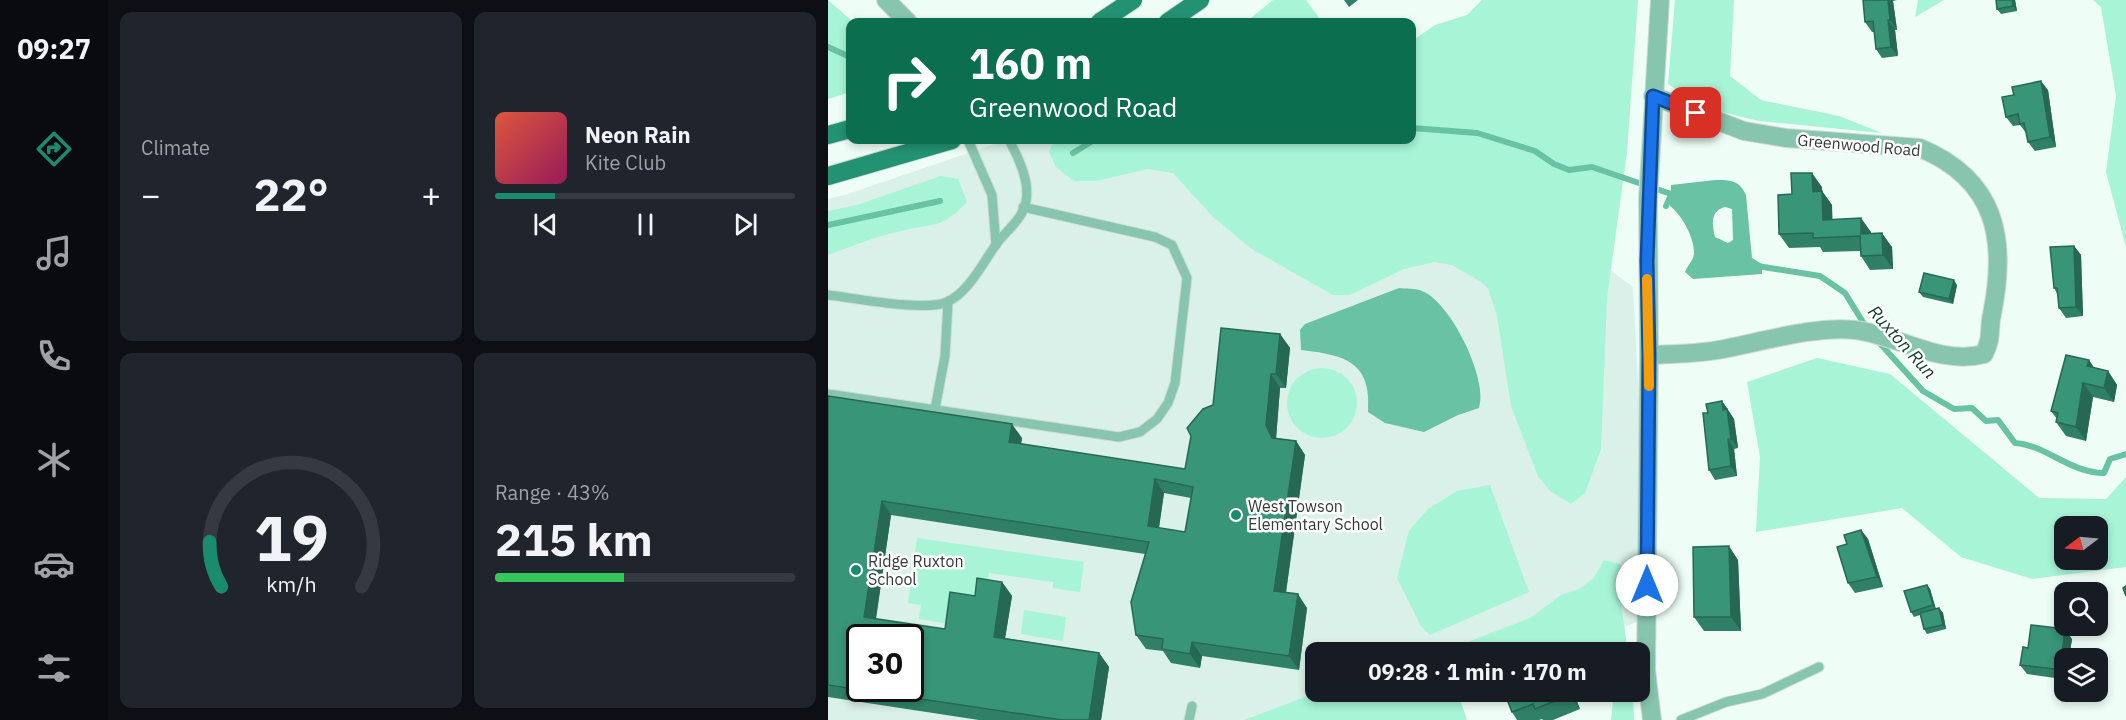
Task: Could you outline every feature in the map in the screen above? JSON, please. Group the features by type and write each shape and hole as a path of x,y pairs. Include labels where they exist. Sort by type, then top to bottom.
{"main road":[{"path":"1106,18 1133,0"},
{"path":"1174,18 1200,0"},
{"path":"828,135 846,130"},
{"path":"828,176 938,144"}],"street":[{"path":"886,0 904,18"},
{"path":"1652,720 1646,670 1648,176 1660,0"},
{"name":"Greenwood Road","path":"1649,355 1696,354 1812,333 1854,330 1900,341 1935,354 1970,358 1984,354 1992,338 1990,321 1999,282 1993,215 1984,199 1970,183 1935,154 1920,148 1786,138 1744,131 1653,96"}],"lane":[{"path":"970,144 992,195 996,245"},
{"path":"828,295 924,306 948,302 973,279 996,245 1013,228 1026,202 1025,182 1011,144"},
{"path":"828,394 1119,437 1140,432 1157,419 1168,403 1175,383 1187,278 1172,245 1155,237 1023,207"},
{"path":"935,409 945,356 948,302"},
{"path":"1681,720 1725,702 1762,694 1820,667"},
{"path":"1189,720 1192,706"}],"shaded area":[{"path":"828,0 848,18 846,18 846,93 828,99"},
{"path":"1273,0 1306,0 1319,18 1251,18"},
{"path":"1482,0 1638,0 1627,152 1607,298 1601,449 1585,493 1571,504 1550,491 1538,476 1511,406 1497,316 1488,288 1481,282 1452,265 1434,262 1404,269 1350,295 1333,295 1252,249 1213,217 1173,173 1148,169 1096,181 1074,181 1056,167 1049,152 1052,144 1416,144 1416,38 1435,25 1467,15"},
{"path":"1675,0 1734,0 1730,76 1761,100 1839,116 1882,133 1759,121 1705,108 1668,84"},
{"path":"1918,0 1944,0 1915,17"},
{"path":"2093,0 2126,0 2126,247 2106,172 2116,96 2101,7"},
{"name":"West Towson Elementary School","path":"994,144 1260,144 1576,244 1633,287 1651,617 1582,642 1305,642 1305,702 1418,702 1368,720 828,720 828,199"},
{"path":"941,176 958,179 967,202 951,216 939,223 886,235 828,255 828,211 857,205"},
{"path":"1721,180 1734,182 1740,186 1746,195 1752,258 1762,264 1762,274 1693,279 1685,272 1693,257 1694,248 1687,228 1670,206 1671,185","holes":["1725,207 1732,209 1733,240 1728,243 1715,237 1713,219 1720,209"]},
{"path":"1399,288 1422,291 1445,310 1473,362 1481,396 1479,408 1458,415 1424,432 1385,423 1368,412 1365,382 1360,371 1352,364 1342,358 1301,350 1300,330 1305,324"},
{"path":"1817,358 1890,374 2039,498 2106,499 2126,477 2126,567 2108,569 2108,516 2054,516 2054,570 2102,570 2032,579 1961,557 1902,508 1756,532 1760,457 1747,382"},
{"path":"1329,368 1342,374 1351,383 1355,389 1357,403 1355,417 1347,428 1336,436 1315,438 1297,428 1289,417 1287,396 1297,378 1308,370"},
{"path":"1490,485 1529,592 1430,635 1421,626 1397,578 1409,531 1428,509 1457,491"},
{"path":"917,538 1084,562 1080,592 1053,588 1053,582 989,573 984,608 956,625 919,619 921,605 908,603"},
{"path":"1604,560 1623,565 1621,604 1627,642 1468,642 1530,618 1561,595 1579,589 1594,578"},
{"path":"1024,610 1066,617 1063,641 1021,634"},
{"path":"1305,697 1305,702 1461,702 1467,720 1244,720"},
{"path":"1613,702 1633,702 1634,720 1611,720"}],"building":[{"path":"1863,0 1888,0 1891,47 1876,49 1873,21 1865,22"},
{"path":"1996,0 2012,0 2013,6 1997,9"},
{"path":"2041,81 2050,137 2028,142 2024,123 2020,124 2018,114 2006,117 2002,97 2014,95 2012,87"},
{"path":"1791,173 1812,173 1813,192 1822,191 1823,220 1861,218 1861,234 1882,233 1883,255 1861,256 1860,236 1813,238 1813,233 1779,234 1778,195 1792,194"},
{"path":"2074,246 2076,307 2059,308 2057,288 2054,288 2050,247"},
{"path":"1924,273 1954,280 1949,299 1919,292"},
{"path":"1221,328 1280,334 1276,374 1271,374 1266,425 1272,438 1296,441 1274,591 1298,594 1289,656 1192,642 1190,654 1162,649 1163,639 1136,635 1131,602 1149,542 882,501 864,617 911,624 846,624 846,688 828,685 828,396 1012,424 1009,442 1185,469 1191,436 1187,428 1203,409 1213,405","holes":["1155,479 1193,487 1185,532 1148,526"]},
{"path":"2066,355 2089,360 2087,366 2108,371 2104,388 2083,383 2076,427 2056,422 2058,413 2051,411"},
{"path":"1722,401 1723,410 1727,409 1731,439 1728,439 1731,466 1709,470 1703,413 1708,413 1706,404"},
{"path":"1861,530 1877,577 1848,583 1837,547 1847,544 1844,535"},
{"path":"1729,546 1731,617 1694,617 1693,547"},
{"path":"977,578 1002,582 994,637 1099,653 1089,720 1062,720 924,699 924,626 945,629 950,592 975,596"},
{"path":"1927,585 1933,605 1911,612 1904,591"},
{"path":"1939,608 1943,625 1924,629 1920,613"},
{"path":"2031,625 2054,628 2054,636 2064,636 2063,648 2054,648 2054,669 2020,665 2023,647 2028,648"},
{"path":"1508,702 1552,702 1535,709 1533,704 1512,712"}],"waterway":[{"path":"828,47 846,55"},
{"name":"Ruxton Run","path":"1416,128 1477,133 1535,151 1554,164 1569,170 1592,167 1677,196"},
{"path":"1073,153 1088,144"},
{"path":"1666,206 1671,195"},
{"path":"828,225 940,201"},
{"name":"Ruxton Run","path":"1757,266 1820,276 1845,293 1866,327"},
{"name":"Ruxton Run","path":"1876,339 1923,391 1954,409 1972,408 1986,421 1998,420 2015,443 2037,449 2080,469 2092,472 2104,473 2110,459 2126,454"}],"slow traffic":[{"path":"1647,279 1649,386"}],"place":[{"name":"West Towson Elementary School","path":"1236,515"},
{"name":"Ridge Ruxton School","path":"856,570"}],"route":[{"path":"1647,585 1649,417 1647,261 1653,96 1696,113"}]}
